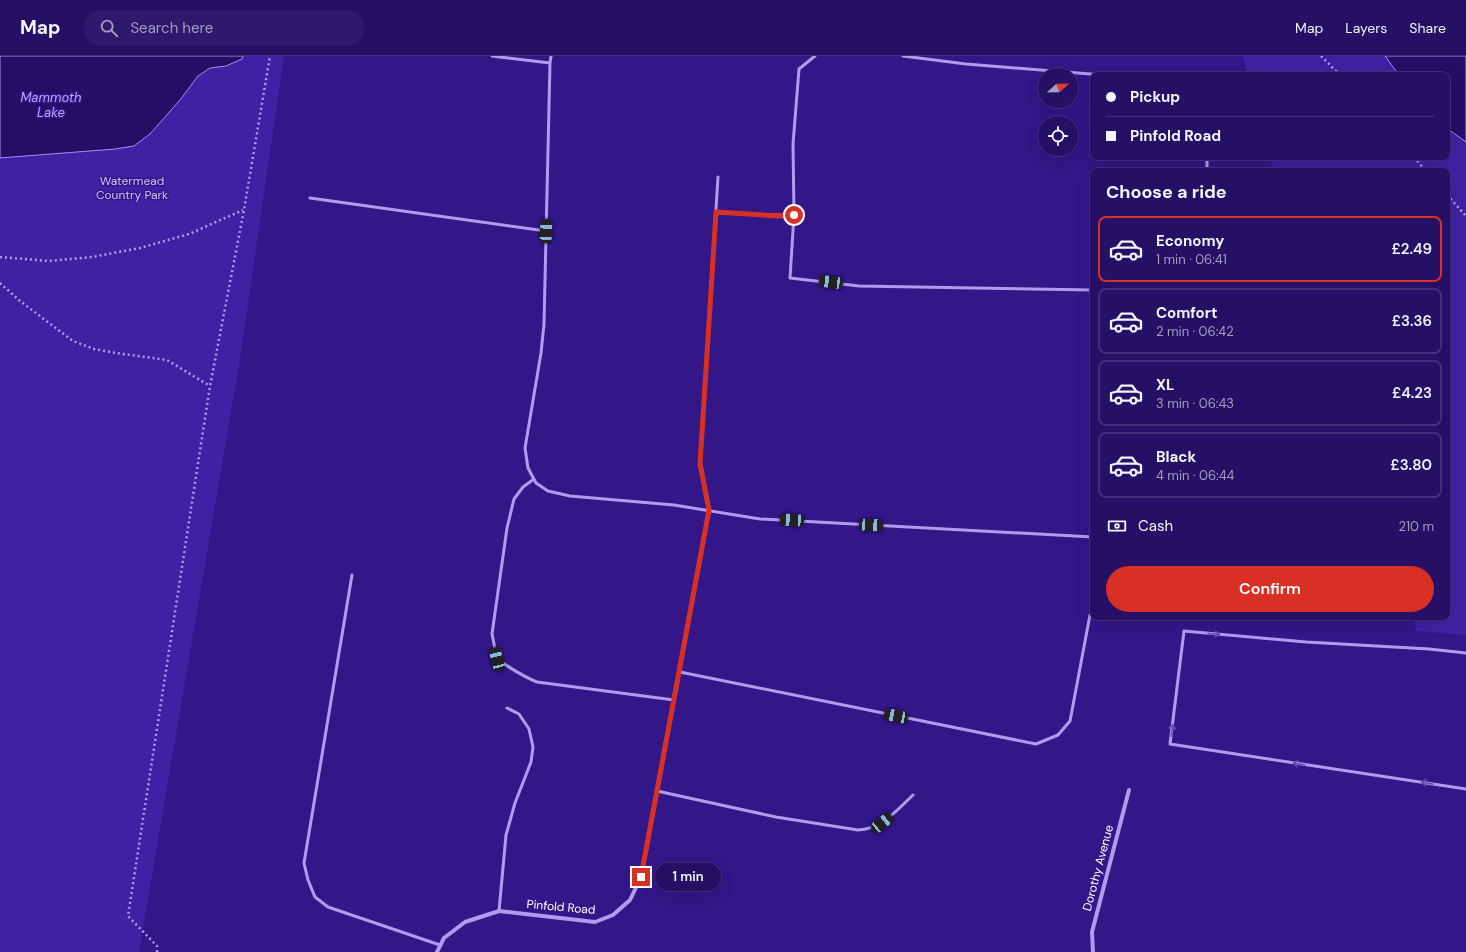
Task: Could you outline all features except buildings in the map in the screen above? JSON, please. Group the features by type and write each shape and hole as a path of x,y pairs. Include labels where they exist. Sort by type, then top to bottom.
{"street":[{"name":"Pinfold Road","path":"437,952 444,938 466,922 499,911 595,922 613,915 630,900 641,877 709,510 700,464"},
{"name":"Dorothy Avenue","path":"1093,952 1092,932 1129,790"}],"lane":[{"path":"492,56 550,63"},
{"path":"551,56 544,324 541,353 525,448 528,468 536,483 548,492 570,496 674,505 760,519 1090,537"},
{"path":"815,56 799,69 793,144 794,215 790,278 859,286 1090,290"},
{"path":"902,56 966,64 1090,74"},
{"path":"700,464 718,177"},
{"path":"310,198 546,231"},
{"path":"716,212 778,216 794,215"},
{"path":"534,479 523,487 514,499 507,528 492,634 497,659 524,677 537,682 674,700"},
{"path":"352,575 304,863 308,880 315,897 328,907 440,945"},
{"path":"680,672 1036,744 1058,735 1070,721 1090,615"},
{"path":"1466,653 1429,649 1306,642 1184,631 1170,744 1466,789"},
{"path":"499,911 506,835 515,803 531,762 533,747 529,729 518,714 507,708"},
{"path":"658,791 776,817 858,830 866,830 877,826 913,795"}],"path":[{"path":"157,952 158,946 128,916 210,386 244,210 270,56"},
{"path":"1321,56 1337,72"},
{"path":"1417,160 1423,168"},
{"path":"1450,197 1466,216"},
{"path":"0,257 49,261 92,257 140,248 189,234 244,210"},
{"path":"0,282 20,301 73,341 94,349 167,360 210,386"}],"green space":[{"name":"Watermead Country Park","path":"0,56 284,56 240,359 139,952 0,952"},
{"path":"1243,56 1385,56 1397,72 1247,72"},
{"path":"1450,130 1466,142 1466,635 1416,631 1414,620 1450,620 1450,168 1273,168 1271,160 1450,160"}],"water":[{"name":"Mammoth Lake","path":"0,56 243,56 242,59 226,66 210,68 198,76 180,100 150,134 134,146 115,149 0,158"},
{"path":"1385,56 1466,56 1466,142 1450,130 1450,72 1397,72"}],"route":[{"path":"641,877 709,510 700,464 716,212 778,216 794,215"}]}
